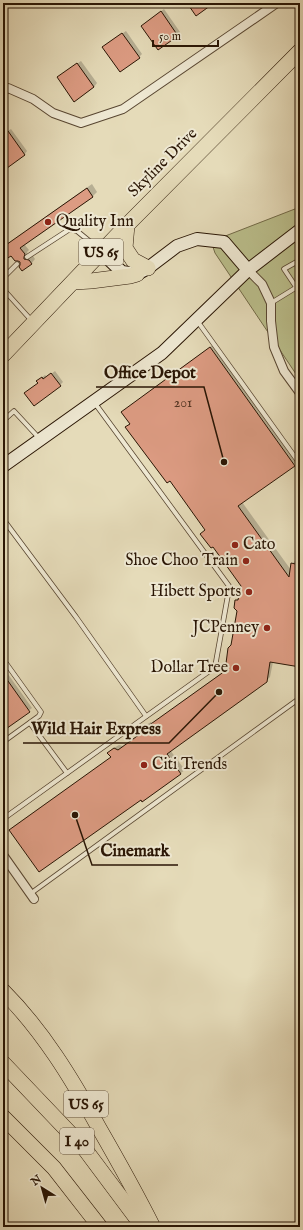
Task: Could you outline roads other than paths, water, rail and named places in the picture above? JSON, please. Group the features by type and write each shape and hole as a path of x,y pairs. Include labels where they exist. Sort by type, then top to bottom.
{"highway":[{"name":"Skyline Drive","path":"3,354 74,282 127,225 300,51"},
{"path":"74,282 91,282 130,276 142,271 125,248 127,225"},
{"name":"US 65","path":"3,991 40,1035 70,1078 134,1190 153,1227"},
{"name":"I 40","path":"3,1062 84,1148 143,1227"},
{"name":"I 40","path":"3,1117 54,1168 100,1227"}],"street":[{"path":"3,91 8,88 33,99 54,113 81,123 123,109 277,3"},
{"path":"4,465 162,353 248,270 300,230"},
{"path":"102,252 122,272 142,271 177,246 197,239 224,242 262,284 272,303 271,321 274,347 284,371 299,389"},
{"path":"3,855 32,896"}],"lane":[{"path":"27,257 70,229 77,231 102,252"},
{"path":"300,260 284,269 300,293"},
{"path":"3,278 17,264"},
{"path":"3,287 34,323"},
{"path":"272,303 296,287"},
{"path":"197,320 300,464"},
{"path":"3,819 215,667 229,586 94,402"},
{"path":"3,421 14,411 41,439"},
{"path":"3,519 76,617 146,716"},
{"path":"3,659 41,712 39,716 3,742"},
{"path":"32,896 300,698"},
{"path":"30,723 67,773"}],"place":[{"name":"Quality Inn","path":"48,222"},
{"name":"Office Depot","path":"224,462"},
{"name":"Cato","path":"235,545"},
{"name":"Shoe Choo Train","path":"246,561"},
{"name":"Hibett Sports","path":"249,592"},
{"name":"JCPenney","path":"267,628"},
{"name":"Dollar Tree","path":"236,668"},
{"name":"Wild Hair Express","path":"219,692"},
{"name":"Citi Trends","path":"144,765"},
{"name":"Cinemark","path":"75,815"}]}
